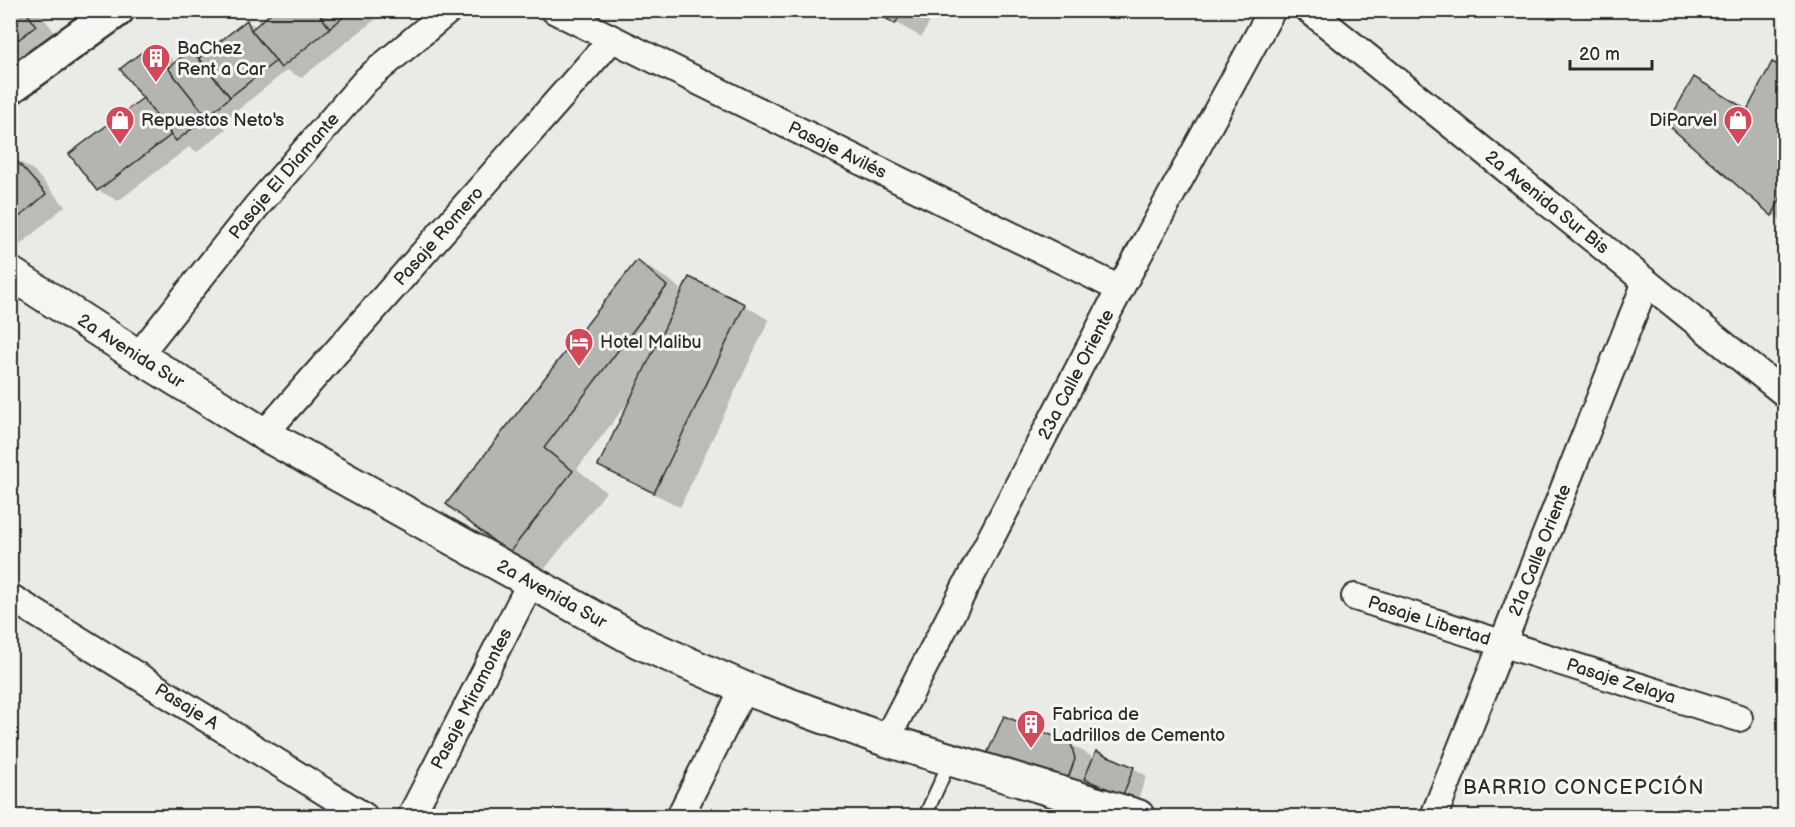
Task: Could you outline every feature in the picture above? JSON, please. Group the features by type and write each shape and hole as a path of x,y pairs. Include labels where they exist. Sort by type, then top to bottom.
{"highway":[{"path":"10,87 117,10"}],"street":[{"name":"Pasaje El Diamante","path":"138,356 256,207 366,80 449,10"},
{"name":"Pasaje Avilés","path":"554,10 1120,289"},
{"name":"23a Calle Oriente","path":"886,740 1120,289 1272,10"},
{"name":"2a Avenida Sur Bis","path":"1309,10 1785,393"},
{"name":"Pasaje Romero","path":"264,434 612,39"},
{"name":"2a Avenida Sur","path":"10,273 264,434 639,642 744,688 886,740 1138,816"},
{"name":"21a Calle Oriente","path":"1434,816 1646,282"},
{"name":"Pasaje Miramontes","path":"411,816 531,582"},
{"name":"Pasaje A","path":"10,597 364,816"},
{"name":"Pasaje Libertad","path":"1355,597 1502,643"},
{"name":"Pasaje Zelaya","path":"1502,643 1738,718"},
{"path":"681,816 744,688"}],"lane":[{"path":"925,816 951,760"}],"building":[{"path":"10,10 25,10 36,26 10,46"},
{"path":"271,10 316,10 330,28 281,68 251,30 271,13"},
{"path":"316,10 352,10 330,28"},
{"path":"872,10 903,10 895,24"},
{"path":"247,20 251,30 276,61 230,97 199,58"},
{"name":"BaChez Rent a Car","path":"151,45 207,117 176,141 120,69"},
{"path":"191,49 230,97 207,117 168,68"},
{"name":"DiParvel","path":"1772,62 1784,68 1784,191 1772,216 1667,124 1694,77 1747,110"},
{"name":"Repuestos Neto's","path":"143,98 171,135 97,191 69,154"},
{"path":"13,157 46,194 10,225 10,158"},
{"name":"Hotel Malibu","path":"637,260 667,286 544,448 573,471 509,553 446,504"},
{"path":"689,277 745,304 654,493 598,466"},
{"name":"Fabrica de Ladrillos de Cemento","path":"1004,716 1071,743 1075,759 1066,784 986,756"},
{"path":"1096,751 1134,767 1123,795 1084,779"}],"place":[{"name":"BaChez Rent a Car","path":"156,84"},
{"name":"Repuestos Neto's","path":"120,146"},
{"name":"DiParvel","path":"1738,146"},
{"name":"Hotel Malibu","path":"579,368"},
{"name":"Fabrica de Ladrillos de Cemento","path":"1031,750"}],"district":[{"name":"BARRIO CONCEPCIÓN","path":"1584,788"}]}
